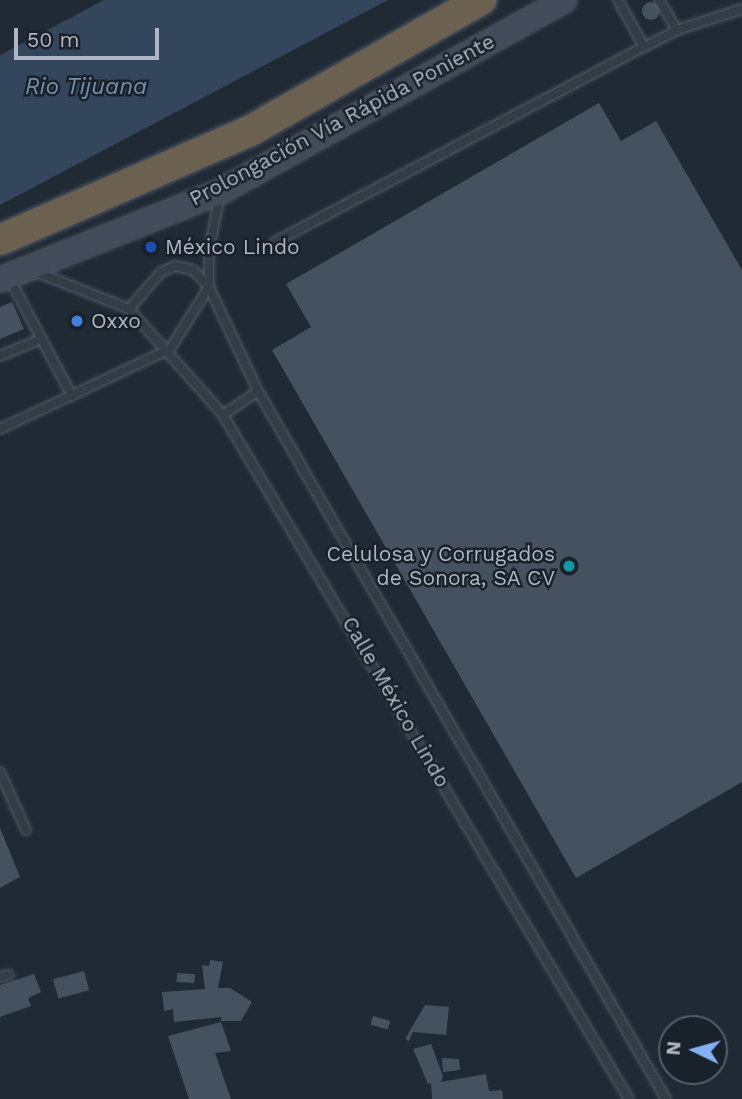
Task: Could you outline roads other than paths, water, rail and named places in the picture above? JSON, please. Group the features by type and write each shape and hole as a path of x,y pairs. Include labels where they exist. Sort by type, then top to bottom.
{"highway":[{"path":"0,240 250,131 481,0"}],"main road":[{"name":"Prolongación Vía Rápida Poniente","path":"12,275 222,190 564,0"}],"lane":[{"path":"618,0 644,47"},
{"path":"659,0 677,30"},
{"path":"275,242 677,30 742,9"},
{"name":"Calle México Lindo","path":"222,190 209,250 209,287 258,391 666,1099"},
{"path":"1,425 72,396 170,349 209,287 193,270 175,266 161,272 129,309"},
{"name":"Calle México Lindo","path":"12,275 129,309 170,349 223,415 629,1099"},
{"path":"12,275 41,339 72,396"},
{"path":"0,356 41,339"},
{"path":"223,415 258,391"},
{"path":"0,772 26,830"}],"water":[{"name":"Rio Tijuana","path":"104,0 388,0 0,205 0,55"}],"place":[{"name":"México Lindo","path":"151,247"},
{"name":"Oxxo","path":"77,321"},
{"name":"Celulosa y Corrugados de Sonora, SA CV","path":"569,566"}]}
